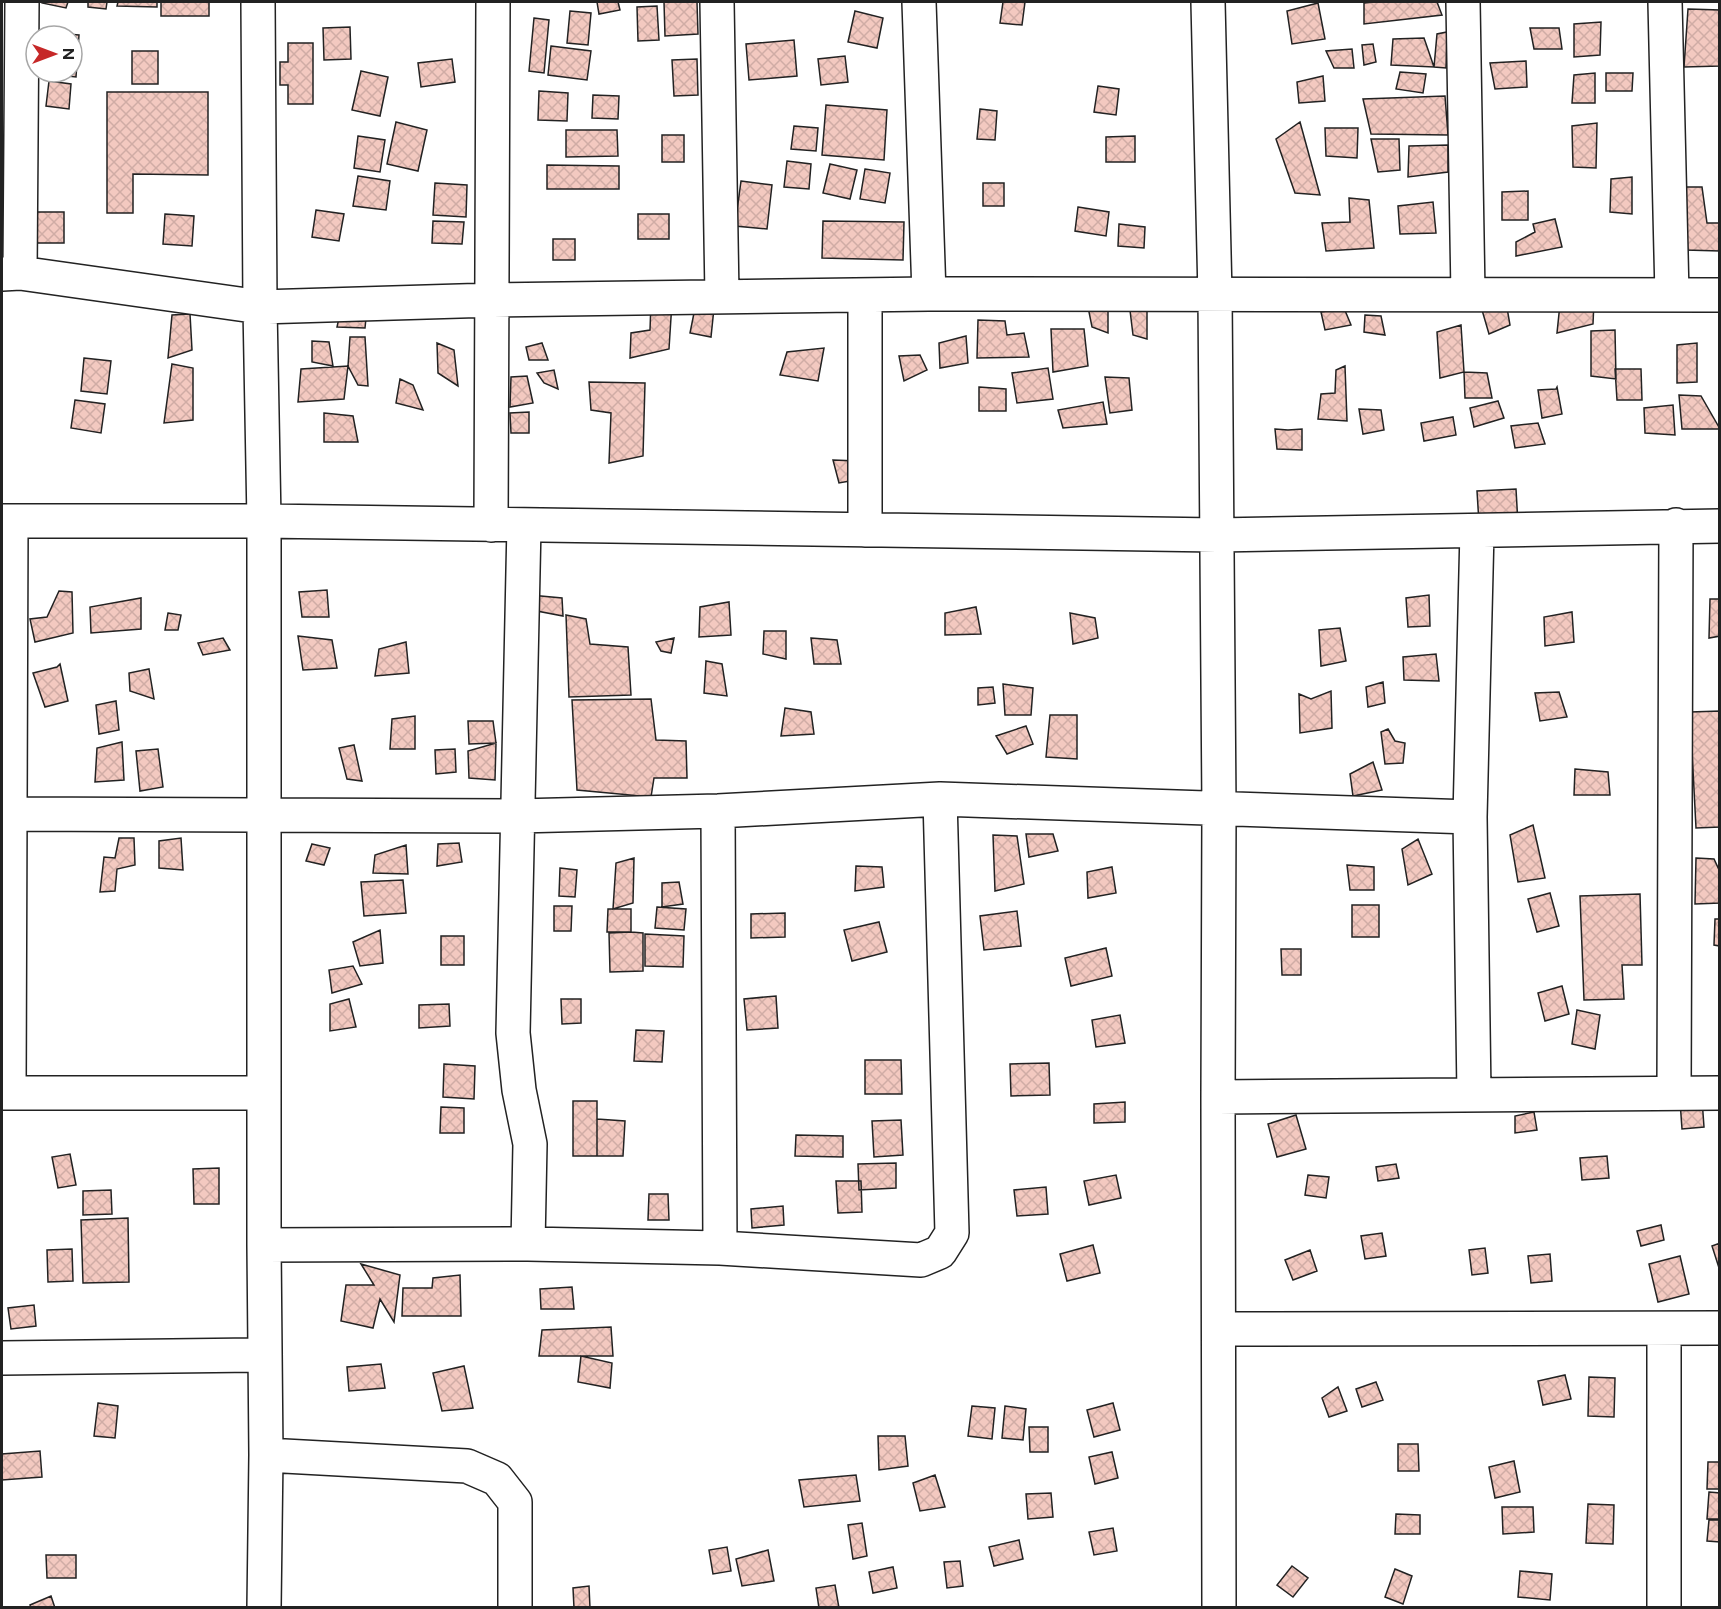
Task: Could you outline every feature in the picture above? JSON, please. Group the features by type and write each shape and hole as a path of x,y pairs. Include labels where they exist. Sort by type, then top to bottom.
{"street":[{"path":"22,2 11,274 260,307 493,300 929,294 1719,295"},
{"path":"258,2 264,521 266,1455 264,1608"},
{"path":"491,525 493,2"},
{"path":"717,2 723,296"},
{"path":"919,2 929,294"},
{"path":"1208,2 1215,296 1220,809 1219,1608"},
{"path":"1463,2 1468,294"},
{"path":"1665,2 1672,295"},
{"path":"865,295 865,530"},
{"path":"264,1093 5,1093 10,814 6,521 264,521 1217,535 1719,526"},
{"path":"524,525 513,1033 519,1090 530,1144 528,1244"},
{"path":"1674,1093 1676,525"},
{"path":"1474,1095 1470,817 1478,531"},
{"path":"10,814 518,816 718,811 939,799 1470,817"},
{"path":"264,1245 528,1244 720,1248 921,1260 940,1252 952,1233 939,799"},
{"path":"718,811 720,1248"},
{"path":"1218,1097 1719,1093"},
{"path":"1219,1329 1719,1328"},
{"path":"1664,1329 1664,1608"},
{"path":"2,1358 264,1355"},
{"path":"266,1455 467,1466 497,1479 515,1503 514,1608"}],"building":[{"path":"42,2 68,2 66,8"},
{"path":"88,2 107,2 106,9 88,7"},
{"path":"118,2 157,2 157,7 117,6"},
{"path":"161,2 209,2 209,16 161,16"},
{"path":"597,2 618,2 620,10 599,14"},
{"path":"664,2 697,2 698,34 665,36"},
{"path":"1003,2 1025,2 1022,25 1000,23"},
{"path":"1437,2 1442,15 1364,24 1364,3"},
{"path":"1318,3 1325,39 1292,44 1287,11"},
{"path":"657,6 659,40 638,41 637,7"},
{"path":"1688,9 1720,10 1720,66 1684,67"},
{"path":"570,11 591,13 588,45 567,43"},
{"path":"855,11 883,18 877,48 848,42"},
{"path":"534,18 549,20 544,73 529,71"},
{"path":"1601,22 1600,55 1574,57 1574,24"},
{"path":"350,27 351,59 324,60 323,28"},
{"path":"1530,28 1559,28 1562,49 1534,49"},
{"path":"1447,32 1446,68 1434,67 1437,34"},
{"path":"1424,38 1434,67 1391,65 1393,39"},
{"path":"794,40 797,76 749,80 746,44"},
{"path":"288,43 313,43 313,104 288,104 288,85 280,85 280,62 288,62"},
{"path":"1373,44 1376,62 1364,65 1362,45"},
{"path":"551,46 591,51 587,80 548,75"},
{"path":"1352,49 1354,68 1334,68 1326,51"},
{"path":"132,51 158,51 158,84 132,84"},
{"path":"845,56 848,82 821,85 818,59"},
{"path":"452,59 455,82 421,87 418,63"},
{"path":"697,59 698,95 674,96 672,60"},
{"path":"1526,61 1527,87 1495,89 1490,63"},
{"path":"361,71 388,77 380,116 352,110"},
{"path":"1400,72 1426,74 1423,93 1396,89"},
{"path":"1595,73 1595,103 1572,103 1574,75"},
{"path":"1606,73 1633,73 1632,91 1606,91"},
{"path":"1323,76 1325,101 1299,103 1297,82"},
{"path":"49,84 71,84 69,109 46,106"},
{"path":"1098,86 1119,89 1116,115 1094,112"},
{"path":"539,91 568,93 567,121 538,120"},
{"path":"107,92 208,92 208,175 133,174 133,213 107,213"},
{"path":"593,95 619,96 618,119 592,118"},
{"path":"1445,96 1448,135 1371,134 1363,99"},
{"path":"826,105 887,110 884,160 822,155"},
{"path":"980,109 997,111 995,140 977,139"},
{"path":"396,122 427,130 418,171 387,164"},
{"path":"1300,122 1320,195 1295,193 1276,139"},
{"path":"1597,123 1596,168 1573,167 1572,126"},
{"path":"794,126 818,128 816,151 791,149"},
{"path":"1325,128 1358,128 1357,158 1326,156"},
{"path":"566,130 617,130 618,156 566,157"},
{"path":"662,135 684,135 684,162 662,162"},
{"path":"358,136 385,140 380,172 354,168"},
{"path":"1135,136 1135,162 1106,162 1106,137"},
{"path":"1371,139 1399,139 1400,170 1378,172"},
{"path":"1448,145 1448,172 1408,177 1409,146"},
{"path":"787,161 811,164 809,189 784,187"},
{"path":"830,164 857,170 850,199 823,193"},
{"path":"547,165 619,166 619,189 547,189"},
{"path":"865,169 890,173 885,203 860,199"},
{"path":"358,176 390,181 386,210 353,206"},
{"path":"1632,177 1632,214 1610,212 1611,179"},
{"path":"741,181 772,185 767,229 735,226"},
{"path":"435,183 467,185 466,217 433,215"},
{"path":"983,183 1004,183 1004,206 983,206"},
{"path":"1678,187 1702,187 1707,223 1720,223 1720,251 1685,250"},
{"path":"1528,191 1528,220 1502,220 1502,192"},
{"path":"1349,198 1369,200 1374,248 1326,251 1322,223 1350,222"},
{"path":"1433,202 1436,233 1400,234 1398,206"},
{"path":"1078,207 1109,212 1106,236 1075,231"},
{"path":"316,210 344,214 339,241 312,237"},
{"path":"33,212 64,212 64,243 33,243"},
{"path":"165,214 194,216 192,246 163,244"},
{"path":"638,214 669,214 669,239 638,239"},
{"path":"1555,219 1562,247 1516,256 1516,242 1535,232 1533,224"},
{"path":"433,221 464,222 462,244 432,243"},
{"path":"823,221 904,222 903,260 822,258"},
{"path":"1119,224 1145,227 1144,248 1118,246"},
{"path":"553,239 575,239 575,260 553,260"},
{"path":"369,288 365,328 337,327 345,290"},
{"path":"1594,301 1593,324 1557,333 1560,304"},
{"path":"651,302 672,302 669,349 630,358 631,333 650,330"},
{"path":"1087,302 1108,306 1108,333 1092,327"},
{"path":"1129,302 1147,304 1147,339 1133,335"},
{"path":"1506,302 1510,325 1489,334 1482,310"},
{"path":"696,303 714,308 711,337 690,333"},
{"path":"1344,308 1351,325 1325,330 1321,312"},
{"path":"190,314 192,350 168,358 172,315"},
{"path":"1365,315 1381,316 1385,335 1364,332"},
{"path":"978,320 1005,321 1007,335 1024,333 1029,357 977,358"},
{"path":"1461,325 1464,372 1440,378 1437,332"},
{"path":"1051,329 1084,329 1088,366 1053,372"},
{"path":"1615,330 1616,379 1591,376 1591,331"},
{"path":"966,336 968,363 940,368 939,343"},
{"path":"350,337 365,337 368,386 358,385 348,366"},
{"path":"312,341 329,342 333,366 312,362"},
{"path":"437,343 454,350 458,386 438,373"},
{"path":"542,343 548,360 529,360 526,347"},
{"path":"1697,343 1697,382 1677,383 1677,345"},
{"path":"824,348 818,381 780,375 787,352"},
{"path":"920,355 927,370 904,381 899,356"},
{"path":"84,358 111,361 107,394 81,391"},
{"path":"172,364 193,368 193,420 164,423"},
{"path":"348,366 344,399 298,402 301,369"},
{"path":"1345,366 1347,421 1318,419 1321,394 1335,393 1336,370"},
{"path":"1048,368 1053,399 1017,403 1012,373"},
{"path":"1615,369 1641,369 1642,400 1617,400"},
{"path":"554,370 558,389 544,383 537,373"},
{"path":"1464,372 1487,373 1492,398 1465,398"},
{"path":"527,376 533,403 510,407 511,377"},
{"path":"1105,377 1129,378 1132,410 1110,413"},
{"path":"400,379 413,385 423,410 396,403"},
{"path":"589,382 645,383 643,456 609,463 611,413 591,410"},
{"path":"979,387 1006,389 1006,411 979,411"},
{"path":"1557,387 1562,414 1542,418 1538,390 1556,389"},
{"path":"1679,395 1701,396 1720,429 1682,429"},
{"path":"75,400 105,404 101,433 71,428"},
{"path":"1498,401 1504,418 1474,427 1470,408"},
{"path":"1103,402 1107,424 1063,428 1058,410"},
{"path":"1673,405 1675,435 1645,433 1644,408"},
{"path":"1359,409 1381,410 1384,430 1363,434"},
{"path":"529,412 529,433 511,433 510,413"},
{"path":"324,413 353,416 358,442 324,442"},
{"path":"1453,417 1456,435 1424,441 1421,423"},
{"path":"1538,423 1545,444 1515,448 1511,426"},
{"path":"1275,429 1302,429 1302,450 1277,449"},
{"path":"833,460 857,461 855,480 839,483"},
{"path":"1516,489 1518,524 1479,523 1477,491"},
{"path":"327,590 329,617 302,617 299,592"},
{"path":"59,591 72,592 73,633 35,642 30,619 47,617"},
{"path":"530,595 562,598 563,616 537,611"},
{"path":"1429,595 1430,626 1408,627 1406,598"},
{"path":"141,598 141,629 91,633 90,607"},
{"path":"1710,599 1720,599 1720,636 1709,638"},
{"path":"729,602 731,635 699,637 700,607"},
{"path":"976,607 981,634 945,635 945,613"},
{"path":"1572,612 1574,642 1545,646 1544,617"},
{"path":"168,613 181,615 178,630 165,630"},
{"path":"1070,613 1095,618 1098,638 1073,644"},
{"path":"566,615 586,619 590,644 628,647 631,695 569,697"},
{"path":"1340,628 1346,661 1321,666 1319,630"},
{"path":"764,631 786,631 786,659 763,654"},
{"path":"298,636 332,640 337,668 303,670"},
{"path":"223,638 230,650 203,655 198,643"},
{"path":"674,638 671,653 661,651 656,642"},
{"path":"811,638 837,640 841,664 814,664"},
{"path":"406,642 409,673 375,676 379,649"},
{"path":"1436,654 1439,681 1404,680 1403,657"},
{"path":"706,661 722,664 727,696 704,693"},
{"path":"60,664 68,701 45,707 33,673 57,667"},
{"path":"149,669 154,699 130,691 129,673"},
{"path":"1383,682 1385,703 1368,707 1366,687"},
{"path":"1003,684 1033,688 1031,715 1005,715"},
{"path":"993,687 995,703 978,705 978,688"},
{"path":"1331,691 1332,728 1300,733 1299,694 1311,699"},
{"path":"1559,692 1567,717 1540,721 1535,693"},
{"path":"651,699 656,740 686,741 687,778 654,778 651,797 577,790 572,700"},
{"path":"116,701 119,730 99,734 96,705"},
{"path":"785,708 811,712 814,734 781,736"},
{"path":"1720,711 1720,827 1696,828 1690,712"},
{"path":"1050,715 1077,715 1077,759 1046,757"},
{"path":"415,716 415,749 390,749 392,719"},
{"path":"468,721 493,721 496,743 469,744"},
{"path":"1026,726 1033,744 1007,754 996,736"},
{"path":"1388,729 1395,741 1405,743 1403,763 1385,764 1381,732"},
{"path":"122,742 124,780 95,782 97,748"},
{"path":"496,743 495,780 469,778 468,751"},
{"path":"354,745 362,781 347,779 339,748"},
{"path":"158,749 163,787 140,791 136,751"},
{"path":"455,749 456,772 436,774 435,750"},
{"path":"1373,762 1382,790 1353,796 1350,774"},
{"path":"1575,769 1608,772 1610,795 1574,795"},
{"path":"1533,825 1545,878 1518,882 1510,835"},
{"path":"1026,834 1053,834 1058,851 1029,857"},
{"path":"993,835 1017,836 1024,884 995,891"},
{"path":"119,838 134,838 135,865 117,869 115,891 100,892 104,857 115,858"},
{"path":"181,838 183,870 159,868 159,841"},
{"path":"1418,839 1432,874 1408,885 1402,849"},
{"path":"459,843 462,862 437,866 438,844"},
{"path":"312,844 330,848 324,865 306,861"},
{"path":"406,845 408,874 373,873 375,855"},
{"path":"634,858 633,903 613,909 616,863"},
{"path":"1696,858 1714,859 1720,872 1720,903 1695,904"},
{"path":"1347,865 1374,867 1374,890 1350,890"},
{"path":"856,866 882,867 884,887 855,891"},
{"path":"1112,867 1116,893 1088,898 1087,872"},
{"path":"560,868 577,870 575,897 559,896"},
{"path":"403,880 406,913 364,916 361,882"},
{"path":"679,882 683,904 662,907 662,883"},
{"path":"1550,893 1559,926 1537,932 1528,899"},
{"path":"1640,894 1642,965 1622,965 1624,999 1584,1000 1580,896"},
{"path":"1352,905 1379,905 1379,937 1352,937"},
{"path":"554,906 572,906 571,931 554,931"},
{"path":"657,907 686,909 684,930 655,928"},
{"path":"608,909 631,909 631,932 607,932"},
{"path":"1017,911 1021,946 984,950 980,916"},
{"path":"785,913 785,937 751,938 751,914"},
{"path":"1715,919 1720,919 1720,946 1714,945"},
{"path":"879,922 887,952 852,961 844,930"},
{"path":"380,930 383,963 360,966 353,942"},
{"path":"609,933 643,933 643,971 610,972"},
{"path":"645,934 684,936 683,967 645,966"},
{"path":"441,936 464,936 464,965 441,965"},
{"path":"1106,948 1112,976 1071,986 1065,958"},
{"path":"1281,949 1301,949 1301,975 1282,975"},
{"path":"353,966 362,984 332,993 329,970"},
{"path":"1562,986 1569,1014 1545,1021 1538,993"},
{"path":"776,996 778,1028 747,1030 744,999"},
{"path":"349,999 356,1027 330,1031 330,1004"},
{"path":"561,999 581,999 581,1023 562,1024"},
{"path":"449,1004 450,1026 419,1028 419,1005"},
{"path":"1577,1010 1600,1015 1595,1049 1572,1044"},
{"path":"1120,1015 1125,1043 1096,1047 1092,1020"},
{"path":"636,1030 664,1031 662,1062 634,1061"},
{"path":"865,1060 901,1060 902,1094 865,1094"},
{"path":"1049,1063 1050,1095 1011,1096 1010,1064"},
{"path":"444,1064 475,1066 474,1099 443,1097"},
{"path":"1702,1099 1704,1127 1682,1129 1680,1101"},
{"path":"573,1101 597,1101 597,1156 573,1156"},
{"path":"1125,1102 1125,1122 1094,1123 1094,1104"},
{"path":"441,1107 464,1108 464,1133 440,1133"},
{"path":"1534,1112 1537,1130 1515,1133 1515,1116"},
{"path":"1296,1115 1306,1149 1277,1157 1268,1124"},
{"path":"597,1119 625,1121 623,1156 597,1156"},
{"path":"901,1120 903,1155 874,1157 872,1121"},
{"path":"796,1135 843,1136 843,1157 795,1156"},
{"path":"70,1154 76,1185 58,1188 52,1157"},
{"path":"1607,1156 1609,1178 1582,1180 1580,1158"},
{"path":"896,1163 896,1188 859,1190 858,1164"},
{"path":"1396,1164 1399,1178 1378,1181 1376,1167"},
{"path":"219,1168 219,1204 194,1204 193,1169"},
{"path":"1116,1175 1121,1198 1089,1205 1084,1181"},
{"path":"1308,1175 1329,1177 1326,1198 1305,1195"},
{"path":"836,1181 861,1181 862,1212 838,1213"},
{"path":"1046,1187 1048,1214 1017,1216 1014,1190"},
{"path":"111,1190 112,1214 83,1215 83,1191"},
{"path":"649,1194 668,1194 669,1220 648,1220"},
{"path":"783,1206 784,1225 752,1228 751,1209"},
{"path":"128,1218 129,1282 83,1283 81,1220"},
{"path":"1661,1225 1664,1240 1641,1246 1637,1231"},
{"path":"1382,1233 1386,1256 1365,1259 1361,1236"},
{"path":"1720,1243 1720,1271 1712,1246"},
{"path":"1093,1245 1100,1273 1067,1281 1060,1254"},
{"path":"1485,1248 1488,1273 1472,1275 1469,1250"},
{"path":"72,1249 73,1281 48,1282 47,1250"},
{"path":"1310,1250 1317,1271 1293,1280 1285,1260"},
{"path":"1550,1254 1552,1281 1531,1283 1528,1256"},
{"path":"1680,1256 1689,1294 1658,1302 1649,1264"},
{"path":"361,1264 400,1275 394,1322 380,1299 373,1328 341,1321 346,1285 374,1285"},
{"path":"460,1275 461,1316 402,1316 403,1288 432,1288 433,1278"},
{"path":"572,1287 574,1309 541,1309 540,1289"},
{"path":"34,1305 36,1326 11,1329 8,1308"},
{"path":"611,1327 613,1356 539,1356 542,1330"},
{"path":"581,1356 612,1363 610,1388 578,1382"},
{"path":"381,1364 385,1388 349,1391 347,1367"},
{"path":"464,1366 473,1408 442,1411 433,1373"},
{"path":"1565,1375 1571,1399 1543,1405 1538,1381"},
{"path":"1589,1377 1615,1378 1614,1417 1588,1416"},
{"path":"1376,1382 1383,1400 1362,1407 1356,1389"},
{"path":"1338,1387 1347,1411 1329,1417 1322,1398"},
{"path":"98,1403 118,1406 115,1438 94,1436"},
{"path":"1113,1403 1120,1430 1094,1437 1087,1410"},
{"path":"972,1406 995,1408 992,1439 968,1436"},
{"path":"1005,1406 1026,1409 1023,1440 1002,1438"},
{"path":"1029,1427 1048,1427 1048,1452 1030,1452"},
{"path":"878,1436 905,1436 908,1466 879,1470"},
{"path":"1398,1444 1418,1444 1419,1471 1398,1471"},
{"path":"40,1451 42,1477 2,1480 2,1454"},
{"path":"1112,1452 1118,1478 1095,1484 1089,1457"},
{"path":"1514,1461 1520,1492 1495,1498 1489,1467"},
{"path":"1708,1462 1720,1462 1720,1489 1707,1489"},
{"path":"856,1475 860,1501 804,1507 799,1480"},
{"path":"935,1475 945,1507 920,1511 913,1483"},
{"path":"1709,1492 1720,1493 1720,1519 1707,1519"},
{"path":"1051,1493 1053,1517 1028,1519 1026,1494"},
{"path":"1588,1504 1614,1505 1613,1544 1586,1543"},
{"path":"1502,1507 1533,1507 1534,1532 1503,1534"},
{"path":"1396,1514 1420,1515 1420,1534 1395,1534"},
{"path":"1709,1520 1720,1520 1720,1542 1707,1541"},
{"path":"862,1523 867,1556 853,1559 848,1525"},
{"path":"1113,1528 1117,1551 1094,1555 1089,1532"},
{"path":"1019,1540 1023,1559 994,1566 989,1547"},
{"path":"727,1547 731,1571 713,1574 709,1550"},
{"path":"768,1550 774,1581 742,1586 736,1559"},
{"path":"46,1555 76,1555 76,1578 47,1578"},
{"path":"960,1561 963,1586 947,1588 944,1562"},
{"path":"1292,1566 1308,1578 1293,1597 1277,1585"},
{"path":"893,1567 897,1588 873,1593 869,1572"},
{"path":"1395,1569 1412,1576 1403,1604 1385,1597"},
{"path":"1520,1571 1552,1574 1550,1600 1518,1597"},
{"path":"835,1585 839,1608 819,1608 816,1588"},
{"path":"589,1586 590,1608 574,1608 573,1588"},
{"path":"51,1596 55,1608 31,1608 30,1605"}]}
